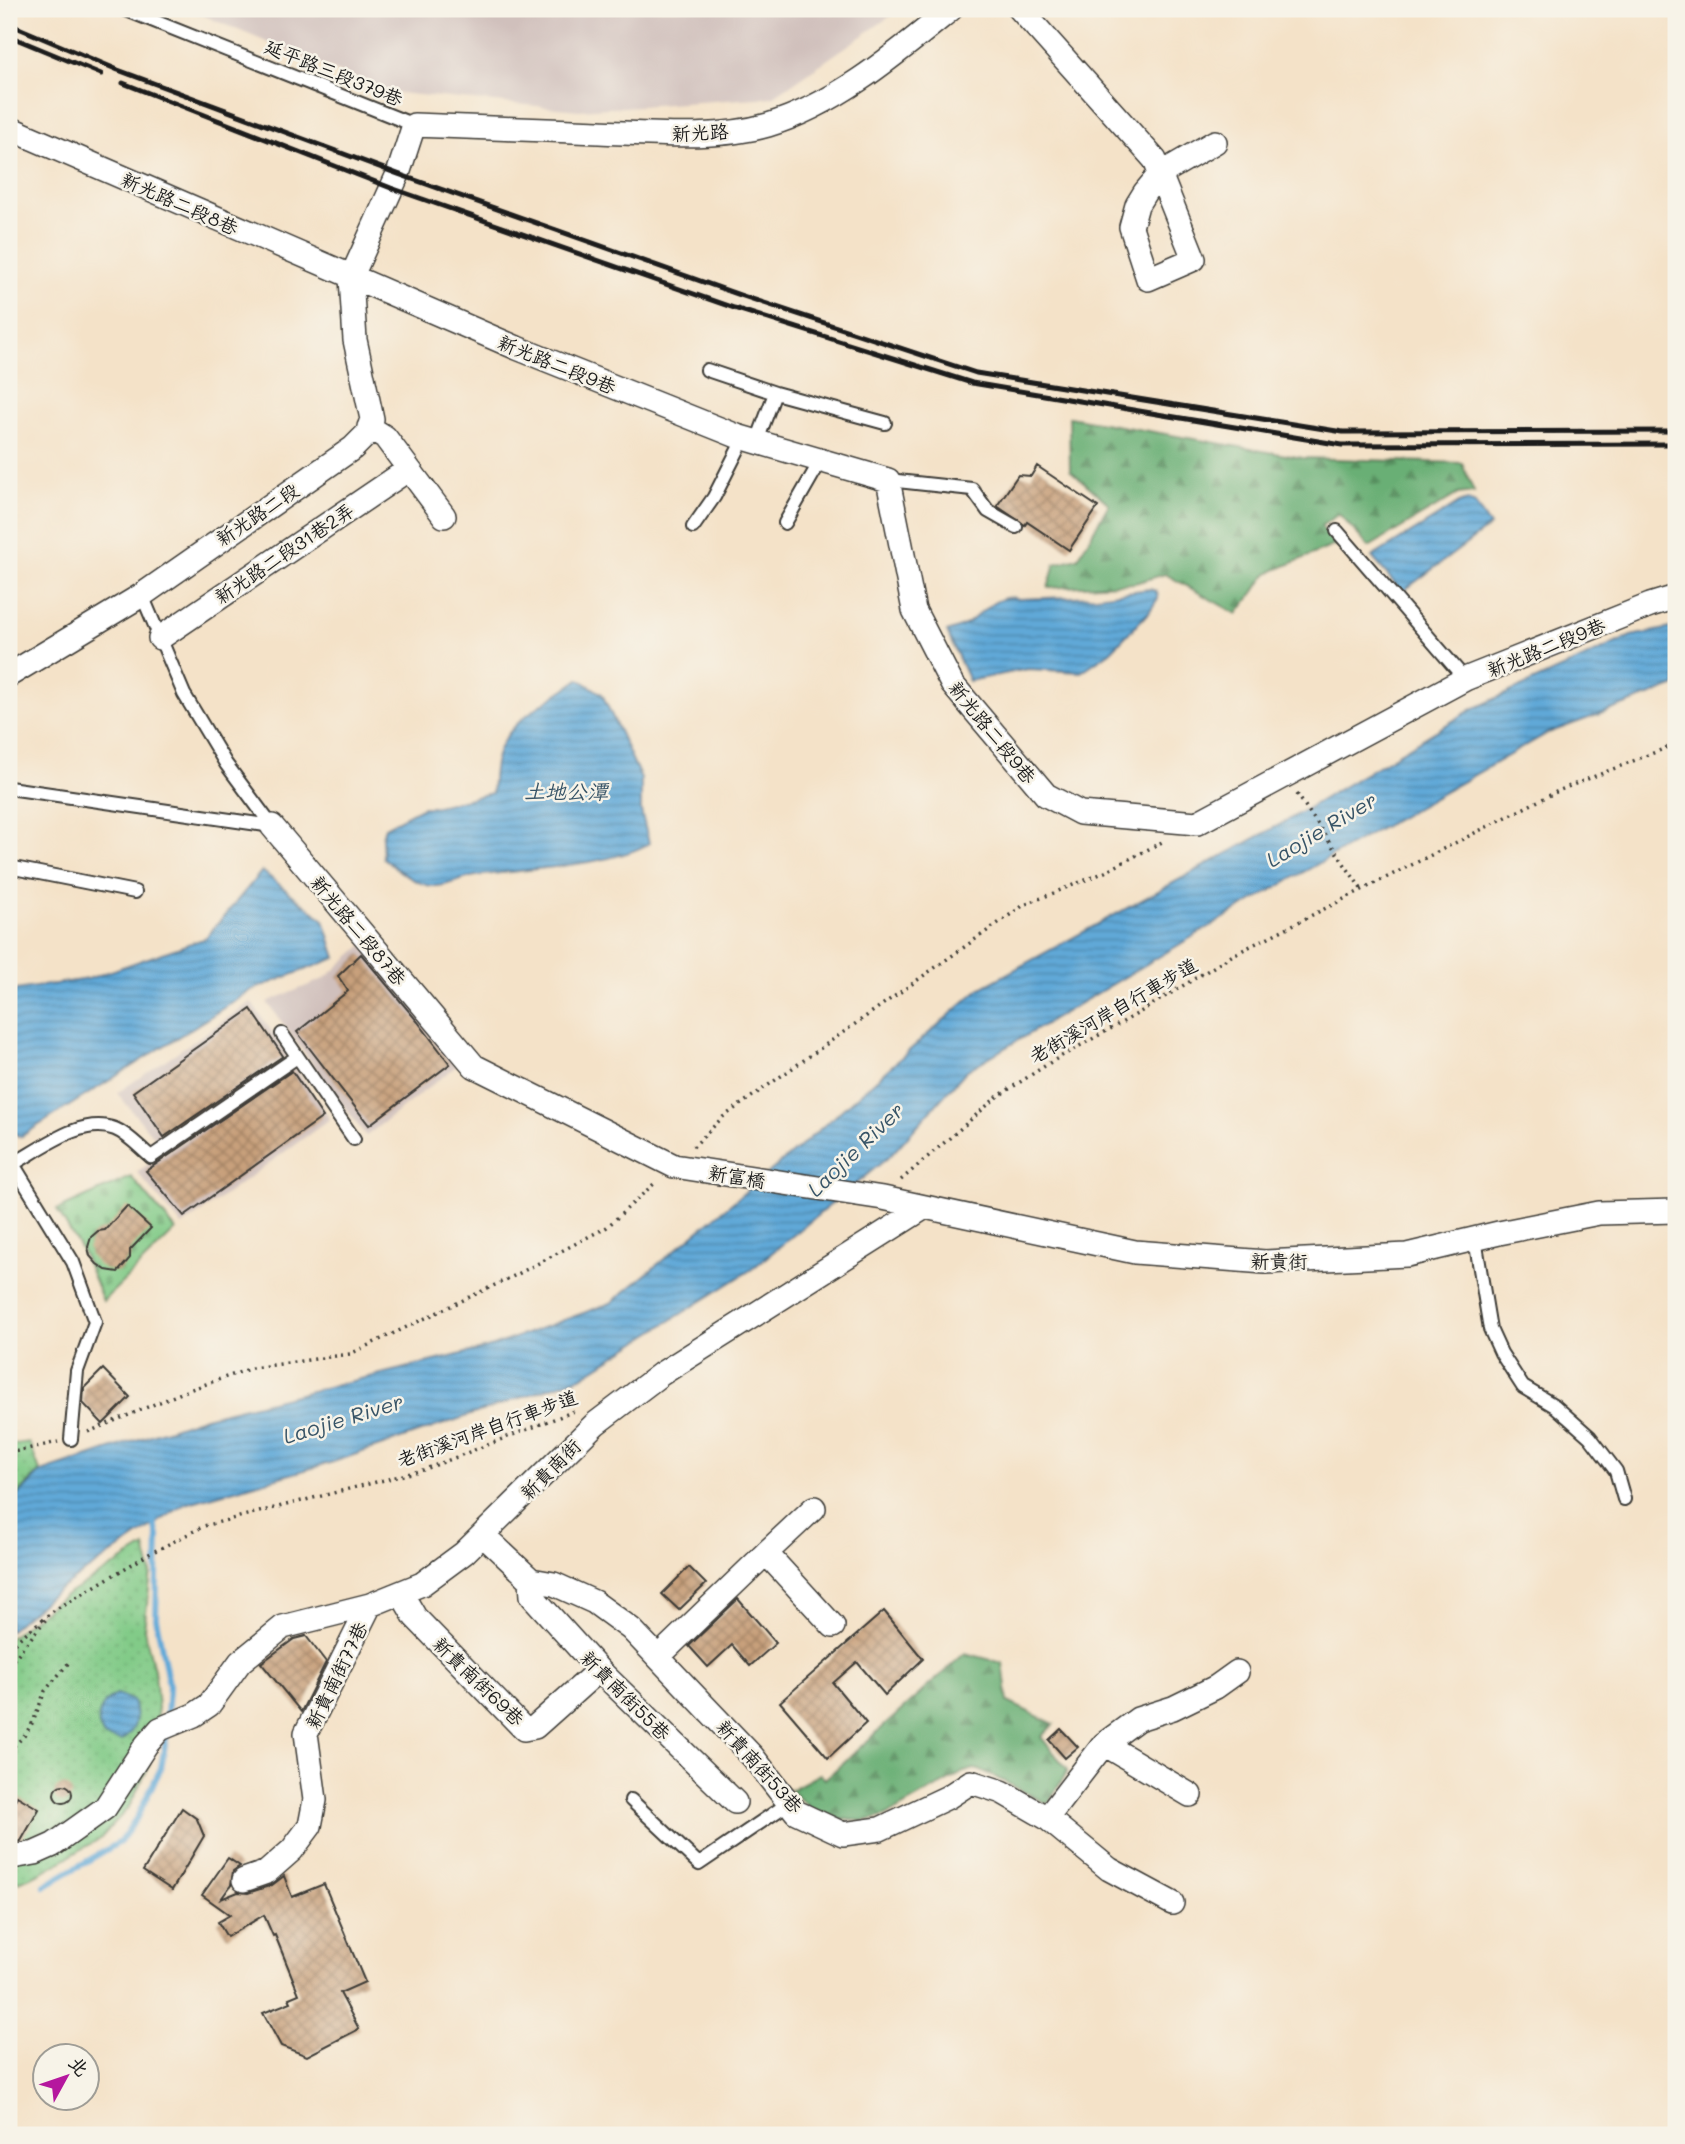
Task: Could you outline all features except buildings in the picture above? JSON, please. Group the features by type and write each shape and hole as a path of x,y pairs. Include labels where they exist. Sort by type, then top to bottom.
{"street":[{"name":"新光路","path":"414,125 646,134 714,133 768,125 827,100 877,68 951,9"},
{"path":"1020,9 1155,160 1160,174 1215,142"},
{"path":"414,125 398,174 351,278 355,340 372,419 369,427 385,437 444,516"},
{"name":"新光路二段8巷","path":"9,128 351,278"},
{"name":"新光路二段9巷","path":"351,278 517,348 750,440 888,480 914,610 951,684 1046,795 1080,813 1197,823 1465,679 1673,596"},
{"name":"新光路二段","path":"9,675 142,595 353,448 367,434 369,427"},
{"name":"新光路二段31巷2弄","path":"160,638 409,469"},
{"name":"新光路二段87巷","path":"272,826 474,1066 674,1166"},
{"name":"新富橋","path":"674,1166 891,1190"},
{"name":"新貴街","path":"891,1190 925,1207 1135,1252 1265,1262 1407,1255 1599,1213 1676,1211"},
{"name":"新貴南街","path":"9,1854 18,1856 35,1853 52,1845 105,1808 146,1745 170,1724 194,1715 209,1705 240,1662 283,1627 370,1605 422,1584 464,1553 595,1424 661,1374 925,1207"},
{"path":"658,1657 814,1508"},
{"name":"新貴南街53巷","path":"483,1535 531,1580 554,1584 594,1602 631,1629 753,1757 796,1812 843,1834 880,1829 948,1797 971,1782 1002,1792 1047,1818 1109,1869 1172,1903"},
{"path":"766,1553 833,1626"},
{"name":"新貴南街55巷","path":"531,1580 532,1596 599,1671 735,1802"},
{"name":"新貴南街69巷","path":"401,1593 415,1617 524,1729 534,1727 599,1671"},
{"name":"新貴南街77巷","path":"244,1880 267,1871 292,1850 310,1826 316,1800 306,1733 370,1605"},
{"path":"1047,1818 1104,1744 1138,1719 1173,1708 1237,1672"},
{"path":"1104,1744 1190,1795"}],"lane":[{"name":"延平路三段379巷","path":"124,9 414,125"},
{"path":"707,370 775,393 885,423"},
{"path":"693,527 750,440 775,393"},
{"path":"785,523 821,460"},
{"path":"888,480 972,489 988,511 1016,527"},
{"path":"1336,531 1465,679"},
{"path":"142,595 184,694 226,764 272,826"},
{"path":"9,788 272,826"},
{"path":"9,867 135,892"},
{"path":"282,1034 354,1139"},
{"path":"71,1439 77,1371 95,1322 73,1262 11,1162 71,1133 97,1124 118,1130 150,1157 297,1057"},
{"path":"1475,1239 1490,1329 1501,1353 1522,1387 1555,1406 1590,1437 1616,1471 1624,1499"},
{"path":"631,1800 699,1864 789,1803"}],"path":[{"name":"老街溪河岸自行車步道","path":"891,1190 997,1097 1051,1062 1137,1014 1233,955 1560,790 1676,744"},
{"path":"1295,791 1362,890"},
{"name":"老街溪河岸自行車步道","path":"53,1611 149,1553 204,1526 423,1470 582,1408"},
{"path":"9,1453 71,1439"},
{"path":"9,1647 53,1611"},
{"path":"9,1665 53,1611"},
{"path":"9,1751 24,1736 46,1691 71,1660"}],"shaded area":[{"path":"188,9 901,9 773,97 579,110 386,92"},
{"path":"363,945 460,1063 366,1136 267,1002 324,979"},
{"path":"251,1002 288,1055 159,1143 117,1093"},
{"path":"294,1066 330,1119 182,1226 137,1172"}],"green space":[{"path":"1069,417 1303,458 1462,463 1474,492 1458,494 1369,547 1339,514 1321,526 1335,545 1268,573 1237,614 1165,574 1135,583 1048,588 1055,564 1078,558 1109,504 1070,470"},
{"path":"131,1177 176,1230 103,1301 83,1253 57,1210"},
{"path":"29,1442 40,1471 9,1503 9,1445"},
{"path":"145,1547 151,1572 144,1629 155,1674 158,1708 149,1766 129,1807 101,1838 42,1872 19,1882 9,1881 9,1638 55,1602"},
{"path":"965,1653 1003,1663 1008,1702 1054,1724 1041,1737 1068,1770 1048,1804 975,1769 964,1772 886,1816 863,1821 841,1819 811,1809 790,1790 820,1774 825,1779"}],"water":[{"path":"1468,500 1475,504 1490,526 1402,592 1372,557"},
{"path":"1150,589 1157,592 1158,598 1149,612 1110,652 1081,672 1028,669 969,681 947,632 966,624 992,604 1005,598 1096,596"},
{"name":"Laojie River","path":"1676,627 1676,686 1548,733 1258,898 966,1071 891,1155 752,1269 581,1377 333,1462 185,1504 50,1596 9,1631 9,1505 41,1472 205,1417 487,1348 611,1303 802,1145 979,989 1283,823 1471,710 1631,636"},
{"name":"土地公潭","path":"579,679 602,694 641,779 641,811 649,843 633,851 590,862 476,876 439,886 414,880 383,858 382,838 385,827 423,807 492,793 496,759 509,733 530,713"},
{"path":"262,871 324,920 336,958 252,990 20,1137 9,1130 9,991 88,979 206,938"},
{"path":"117,1694 133,1701 135,1714 133,1729 121,1741 105,1737 99,1725 102,1707"}],"waterway":[{"path":"153,1518 158,1536 156,1618 169,1686 167,1719"},
{"path":"44,1886 120,1842 137,1817 161,1768 167,1733"}],"railway":[{"path":"9,24 118,70 398,174 740,295 976,373 1343,432 1676,431"},
{"path":"9,36 101,74"},
{"path":"123,83 391,188 734,308 972,383 1342,445 1676,444"}]}
